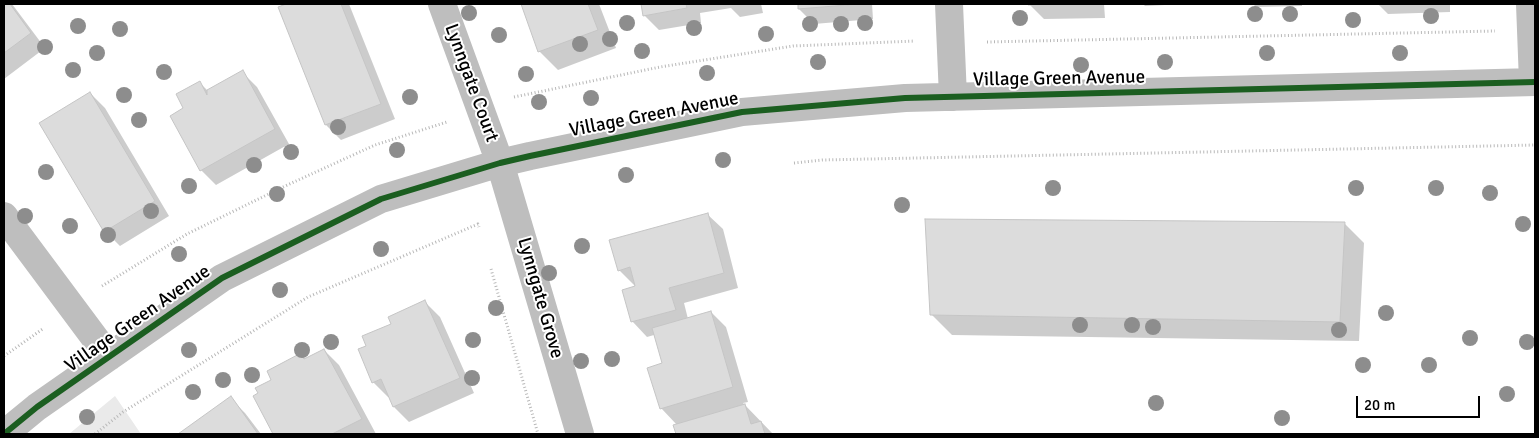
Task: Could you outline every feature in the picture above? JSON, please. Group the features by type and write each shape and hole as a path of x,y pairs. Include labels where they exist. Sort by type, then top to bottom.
{"street":[{"name":"Lynngate Court","path":"442,4 500,163"},
{"path":"949,4 953,97"},
{"path":"1530,4 1534,82"},
{"name":"Village Green Avenue","path":"4,434 37,407 222,278 381,199 500,163 742,112 905,98 1534,82"},
{"name":"Lynngate Grove","path":"500,163 580,434"},
{"path":"4,216 109,357"}],"path":[{"path":"4,356 71,306 187,234 375,145 452,120 510,98 660,67 793,46 950,41 988,42 1496,31"},
{"path":"794,163 822,160 1535,145"},
{"path":"95,434 123,412 308,297 478,224 481,233"},
{"path":"489,262 538,434"}],"shaded area":[{"path":"115,396 141,434 69,434"}],"building":[{"path":"4,4 10,4 31,33 4,53"},
{"path":"286,4 341,4 381,104 325,125 278,7"},
{"path":"521,4 588,4 598,30 538,52"},
{"path":"641,4 686,4 687,8 643,16"},
{"path":"798,4 859,4 798,9"},
{"path":"1028,4 1079,4 1028,5"},
{"path":"243,70 275,129 200,171 170,116 183,108 176,94 200,81 207,95 207,90"},
{"path":"90,92 155,201 104,232 39,123"},
{"path":"708,213 724,273 669,288 676,310 631,322 622,290 635,286 630,267 618,271 609,240"},
{"path":"925,219 1345,222 1340,322 930,315"},
{"path":"425,300 460,378 393,407 381,379 372,383 358,349 366,346 362,336 391,324 388,317"},
{"path":"711,311 733,387 660,409 647,368 662,363 652,328"},
{"path":"324,349 362,419 332,434 273,434 253,396 258,393 255,388 271,380 267,371 301,353 304,359"},
{"path":"231,396 258,434 178,434"},
{"path":"745,404 751,424 761,421 765,434 676,434 673,425"}],"cycle path":[{"path":"4,434 37,407 222,278 381,199 500,163 530,156 742,112 905,98 1535,82"}]}
